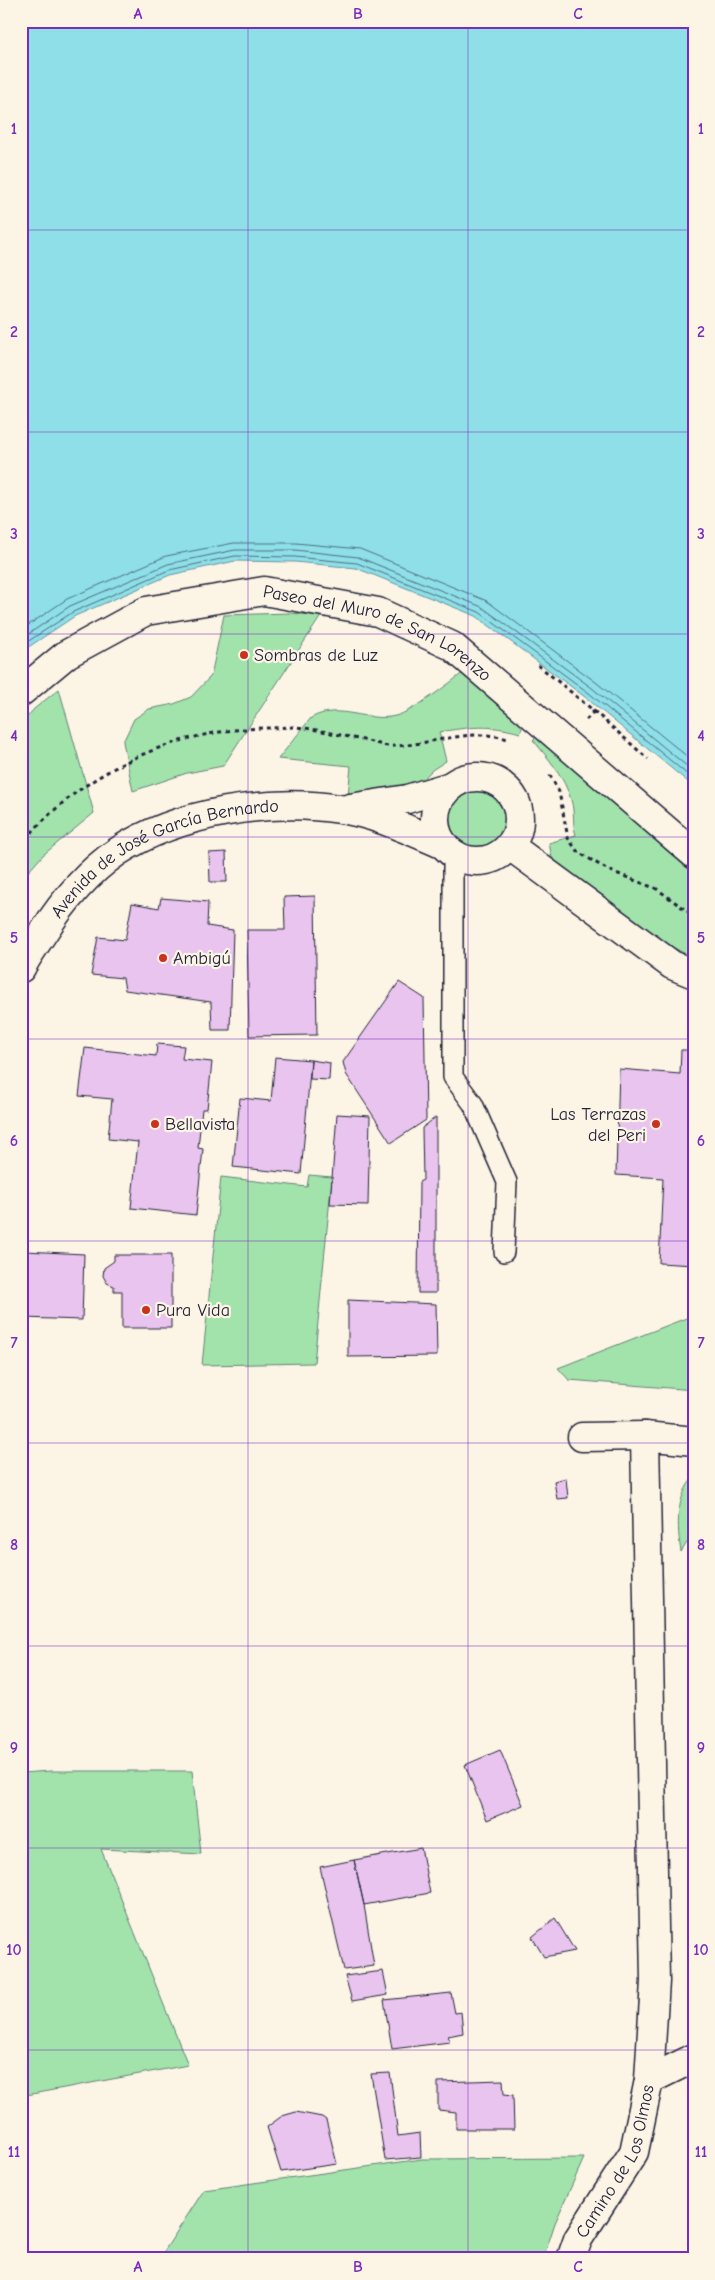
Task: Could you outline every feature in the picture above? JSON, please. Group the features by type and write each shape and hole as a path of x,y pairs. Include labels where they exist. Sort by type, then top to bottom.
{"street":[{"name":"Paseo del Muro de San Lorenzo","path":"21,692 67,654 146,611 264,591 378,612 452,646 694,854"},
{"path":"476,776 490,779 502,785 512,794 518,807 520,821 517,834 510,846 489,860 477,862 464,859 448,849 435,823 436,809 441,797 450,786 462,779 476,776"},
{"name":"Avenida de José García Bernardo","path":"342,809 407,799 450,786"},
{"name":"Avenida de José García Bernardo","path":"21,968 52,919 82,883 117,852 155,831 197,818 254,807 305,805 342,809 400,826 448,849"},
{"path":"510,846 672,965 694,974"},
{"path":"645,1436 655,1981 649,2080"},
{"path":"582,1437 645,1436 694,1441"},
{"name":"Camino de Los Olmos","path":"571,2259 578,2239 634,2152 649,2080 694,2058"}],"lane":[{"path":"448,849 453,1077 474,1104 507,1182 504,1252"}],"path":[{"path":"538,665 648,759"}],"green space":[{"path":"290,613 321,616 223,766 187,773 133,791 123,742 134,719 149,709 174,704 191,697 211,676 224,615"},
{"path":"464,672 524,722 520,733 489,727 439,732 446,761 432,770 414,789 348,796 351,766 278,759 311,718 332,712 374,717 395,716 421,703"},
{"path":"59,689 94,813 43,855 21,880 21,724 34,709"},
{"path":"537,736 694,874 694,958 664,943 567,877 552,858 549,843 576,835 573,809 568,791 560,775 533,740"},
{"path":"478,777 494,780 508,789 517,803 520,819 517,835 508,849 494,858 478,861 462,858 448,849 439,835 436,819 439,803 448,789 462,780"},
{"path":"309,1175 332,1177 314,1363 202,1365 221,1177 307,1187"},
{"path":"694,1315 694,1390 569,1380 558,1368"},
{"path":"694,1477 694,1532 681,1552 678,1523 680,1503 683,1494"},
{"path":"51,1771 192,1771 201,1854 101,1849 188,2065 21,2096 21,1773"},
{"path":"584,2158 555,2223 543,2259 159,2259 204,2190 422,2159"}],"water":[{"path":"21,21 694,21 694,787 585,697 476,616 356,568 295,562 235,561 170,575 75,616 21,652"}],"building":[{"path":"226,852 227,882 210,882 209,853"},
{"path":"315,896 317,1035 249,1036 247,930 285,930 284,897"},
{"name":"Ambigú","path":"161,898 208,902 207,926 233,930 230,1030 212,1030 211,1002 125,990 123,978 91,975 98,937 125,940 132,903 159,908"},
{"path":"399,982 424,998 426,1120 391,1143 346,1074 343,1062"},
{"name":"Bellavista","path":"157,1044 184,1046 182,1059 212,1062 207,1109 202,1109 198,1148 203,1149 196,1215 131,1208 138,1142 108,1139 112,1099 79,1096 85,1048 156,1056"},
{"name":"Las Terrazas del Peri","path":"681,1050 694,1050 694,1265 659,1263 663,1178 616,1175 619,1069 680,1074"},
{"path":"275,1057 311,1060 301,1174 233,1167 240,1098 271,1101"},
{"path":"311,1060 330,1063 329,1080 310,1079"},
{"path":"337,1114 370,1116 368,1205 330,1204"},
{"path":"436,1117 436,1293 418,1293 419,1182 423,1180 422,1128"},
{"path":"25,1251 84,1254 82,1320 23,1318"},
{"name":"Pura Vida","path":"114,1255 171,1255 171,1328 122,1328 122,1291 114,1291 114,1286 107,1283 103,1276 104,1268 114,1261"},
{"path":"348,1300 436,1304 437,1356 348,1357"},
{"path":"566,1478 568,1498 557,1499 554,1481"},
{"path":"500,1750 523,1805 487,1820 465,1765"},
{"path":"421,1848 430,1893 364,1905 354,1860"},
{"path":"354,1860 374,1966 344,1970 320,1867"},
{"path":"555,1918 575,1951 544,1957 532,1937"},
{"path":"383,1971 388,1995 352,2001 345,1976"},
{"path":"451,1993 455,2013 461,2012 463,2033 448,2036 450,2042 392,2049 384,2000"},
{"path":"390,2073 398,2136 420,2133 421,2157 385,2160 371,2074"},
{"path":"503,2080 504,2094 513,2095 514,2129 456,2129 456,2112 438,2110 438,2082"},
{"path":"296,2112 322,2117 326,2120 337,2164 281,2172 267,2127 282,2116"}],"place":[{"name":"Sombras de Luz","path":"244,655"},
{"name":"Ambigú","path":"163,958"},
{"name":"Bellavista","path":"155,1124"},
{"name":"Las Terrazas del Peri","path":"656,1124"},
{"name":"Pura Vida","path":"146,1310"}]}
